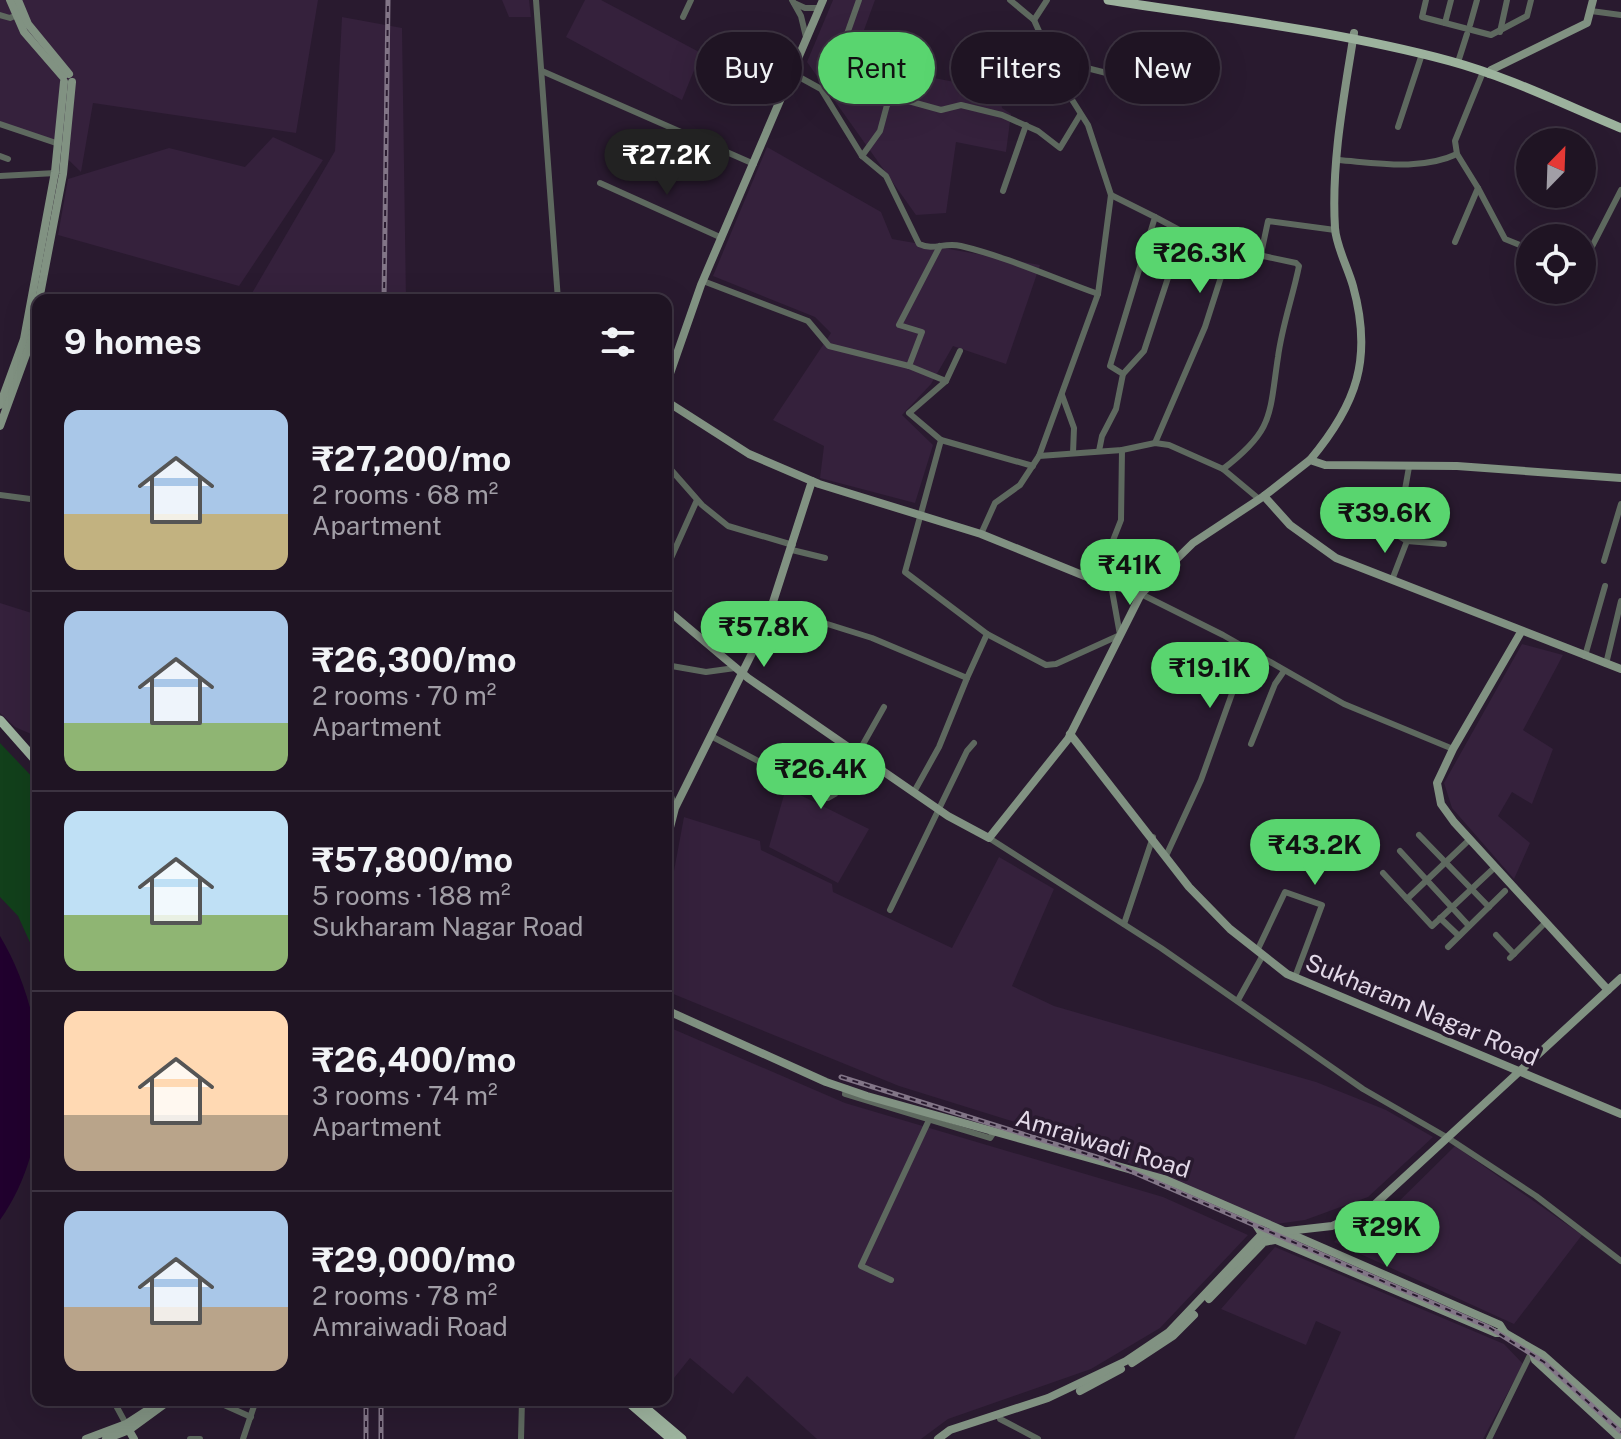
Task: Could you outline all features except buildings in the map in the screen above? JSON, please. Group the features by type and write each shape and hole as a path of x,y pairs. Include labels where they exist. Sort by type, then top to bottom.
{"main road":[{"path":"10,0 19,15"},
{"path":"18,0 24,32 67,79 59,173 39,294"},
{"path":"1108,0 1354,36 1488,72 1587,23 1593,0"},
{"path":"1138,0 1354,36 1459,59 1621,125"},
{"path":"802,49 821,4"},
{"path":"672,614 744,675 938,809 989,838 1070,734 1141,594 1193,543 1262,498 1310,460 1331,435 1351,400 1363,355 1359,310 1335,230 1337,129 1351,68 1354,36"},
{"path":"35,294 59,173 59,144 67,79"},
{"path":"672,363 703,281 779,104"},
{"path":"0,405 23,353 32,308"},
{"path":"0,426 32,323"},
{"path":"672,405 749,454 812,481 981,534 1097,581 1141,594"},
{"path":"1310,460 1325,465 1487,468 1621,478"},
{"path":"672,820 675,808 744,675 773,607 812,481"},
{"path":"1262,498 1290,525 1336,558 1621,669"},
{"path":"1521,632 1453,749 1437,783 1437,793 1441,804 1469,840 1608,990"},
{"path":"0,723 32,757"},
{"path":"0,723 32,763"},
{"name":"Sukharam Nagar Road","path":"1070,734 1219,919 1260,953 1295,977 1621,1114"},
{"path":"1262,1234 1291,1236 1334,1231 1376,1211 1519,1073 1621,981"},
{"path":"1519,1073 1621,981"},
{"name":"Amraiwadi Road","path":"672,1013 846,1088 1164,1179 1252,1219 1276,1235"},
{"path":"1243,1257 1276,1235 1332,1226 1372,1207 1451,1140"},
{"path":"1252,1219 1262,1234"},
{"path":"938,1439 950,1430 1094,1385 1144,1356 1173,1336 1262,1234"},
{"path":"1276,1235 1496,1333 1505,1333"},
{"path":"1291,1236 1495,1323 1505,1333 1543,1355 1621,1424"},
{"path":"1532,1351 1535,1360 1617,1438"},
{"path":"86,1439 127,1427 155,1406"},
{"path":"106,1439 160,1406"},
{"path":"633,1406 671,1439"},
{"path":"643,1406 682,1439"},
{"path":"947,1439 999,1417"},
{"path":"127,1427 134,1439"}],"street":[{"path":"536,0 544,146 557,294"},
{"path":"683,17 691,0"},
{"path":"859,0 841,51 887,105"},
{"path":"1010,0 1034,20 1039,32"},
{"path":"1034,20 1047,0"},
{"path":"1426,0 1422,17 1491,35 1527,16 1531,0"},
{"path":"1445,23 1451,0"},
{"path":"1470,25 1477,0"},
{"path":"1500,32 1507,0"},
{"path":"793,1 805,8 821,4"},
{"path":"793,1 806,39"},
{"path":"1591,11 1621,15"},
{"path":"0,15 19,15"},
{"path":"1459,59 1467,34"},
{"path":"1398,127 1422,54"},
{"path":"542,71 754,164"},
{"path":"1488,72 1455,141 1457,154 1505,239 1516,243"},
{"path":"802,79 821,89 862,156 886,176 919,244 935,249 941,245 981,251 1098,294"},
{"path":"862,156 880,131 887,105 894,97 941,110 961,105 1026,125 1060,148 1080,115"},
{"path":"981,534 995,503 1020,485 1039,456 1098,294 1111,195 1088,125 1074,104"},
{"path":"0,124 59,144"},
{"path":"1003,191 1026,125"},
{"path":"1338,160 1404,165 1443,161 1457,154"},
{"path":"0,156 8,159"},
{"path":"0,176 59,173"},
{"path":"600,183 722,238"},
{"path":"1455,242 1478,188"},
{"path":"1596,239 1621,190"},
{"path":"1111,195 1183,232 1230,249 1261,254 1299,266 1278,355 1269,415 1252,446 1223,469"},
{"path":"1123,374 1110,366 1155,217"},
{"path":"1261,254 1268,221 1335,230"},
{"path":"1099,451 1116,409 1123,374 1144,351 1183,232"},
{"path":"909,366 922,332 899,325 941,245"},
{"path":"1155,443 1205,327 1230,249"},
{"path":"703,281 808,321 829,346 909,366 946,381"},
{"path":"960,351 946,381 909,413 941,440 1033,466"},
{"path":"1062,394 1074,428 1073,453"},
{"path":"941,440 905,572 987,634 1046,665 1056,664 1120,635 1111,585"},
{"path":"1039,456 1122,450 1155,443 1198,455 1262,498"},
{"path":"1097,581 1121,520 1122,450"},
{"path":"1409,467 1397,535 1407,541 1444,544"},
{"path":"672,471 697,500 728,526 825,558"},
{"path":"0,495 32,499"},
{"path":"672,556 697,500"},
{"path":"1604,561 1621,504"},
{"path":"1392,580 1407,541"},
{"path":"1585,656 1605,586"},
{"path":"1141,594 1248,649 1344,704 1453,749"},
{"path":"1606,664 1621,601"},
{"path":"773,607 872,638 967,678"},
{"path":"914,792 939,747 987,634"},
{"path":"1166,856 1201,780 1248,649"},
{"path":"672,666 706,672 735,668"},
{"path":"1251,744 1275,684 1284,671"},
{"path":"711,736 828,798 835,794 884,707"},
{"path":"890,910 967,751 974,743"},
{"path":"672,799 675,808"},
{"path":"1419,835 1489,907"},
{"path":"1124,924 1153,837"},
{"path":"989,838 1238,1000 1363,1089 1451,1140 1536,1196 1621,1261"},
{"path":"1407,899 1469,840"},
{"path":"1400,851 1469,926"},
{"path":"1383,873 1432,926 1494,868"},
{"path":"1448,947 1505,891"},
{"path":"1238,1000 1285,892 1322,905 1295,977"},
{"path":"1440,918 1459,936"},
{"path":"1496,935 1512,956 1545,923"},
{"path":"846,1088 845,1094 929,1120 990,1138 994,1132"},
{"path":"891,1280 861,1266 929,1120"},
{"path":"1489,1439 1532,1351"},
{"path":"116,1406 127,1427"},
{"path":"226,1406 251,1417"},
{"path":"243,1439 254,1406"},
{"path":"521,1439 522,1406"},
{"path":"999,1417 1038,1439"},
{"path":"190,1439 200,1439"}],"shaded area":[{"path":"0,0 318,0 296,133 93,103 81,172 47,139 0,126"},
{"path":"502,0 529,0 531,17 509,17"},
{"path":"585,0 601,0 696,50 696,65 682,100 566,37"},
{"path":"833,0 875,0 863,32 820,32"},
{"path":"342,17 402,28 406,294 252,294 335,151"},
{"path":"818,36 818,77 807,62"},
{"path":"935,78 951,81 951,104 1002,104 1002,108 1011,114 1006,152 956,142 946,213 916,215 837,104 935,104"},
{"path":"273,137 323,160 239,286 58,235 68,179 169,148 245,167"},
{"path":"767,147 881,212 892,239 1040,265 1006,364 953,346 931,384 902,415 933,445 915,503 820,478 824,446 773,420 831,333 815,317 713,276"},
{"path":"0,603 32,613 32,734 15,727 0,713"},
{"path":"1522,644 1563,655 1523,730 1553,749 1532,804 1512,792 1498,816 1530,843 1514,879 1452,808 1444,783"},
{"path":"786,788 869,829 838,883 769,847"},
{"path":"684,817 760,841 761,850 832,884 833,892 952,948 999,857 1054,889 1012,986 1054,1006 1316,1082 1386,1110 1433,1137 1368,1197 1305,1220 1276,1224 1073,1140 899,1086 672,993 672,882"},
{"path":"0,936 16,968 32,1017 32,1148 19,1188 0,1220"},
{"path":"672,1029 845,1103 1163,1197 1248,1235 1160,1328 1091,1369 948,1419 921,1439 817,1439 747,1376 733,1394 690,1358 672,1380"},
{"path":"1455,1146 1582,1235 1514,1324 1334,1242 1345,1231 1379,1221"},
{"path":"1275,1247 1504,1344 1523,1364 1483,1439 1294,1439 1341,1332 1316,1321 1306,1345 1221,1309"}],"green space":[{"path":"0,743 32,777 32,947 18,916 0,897"}],"railway":[{"path":"384,294 388,0"},
{"path":"841,1077 1103,1159 1490,1328 1544,1362 1621,1432"},
{"path":"366,1406 366,1439"},
{"path":"381,1406 381,1439"}]}
